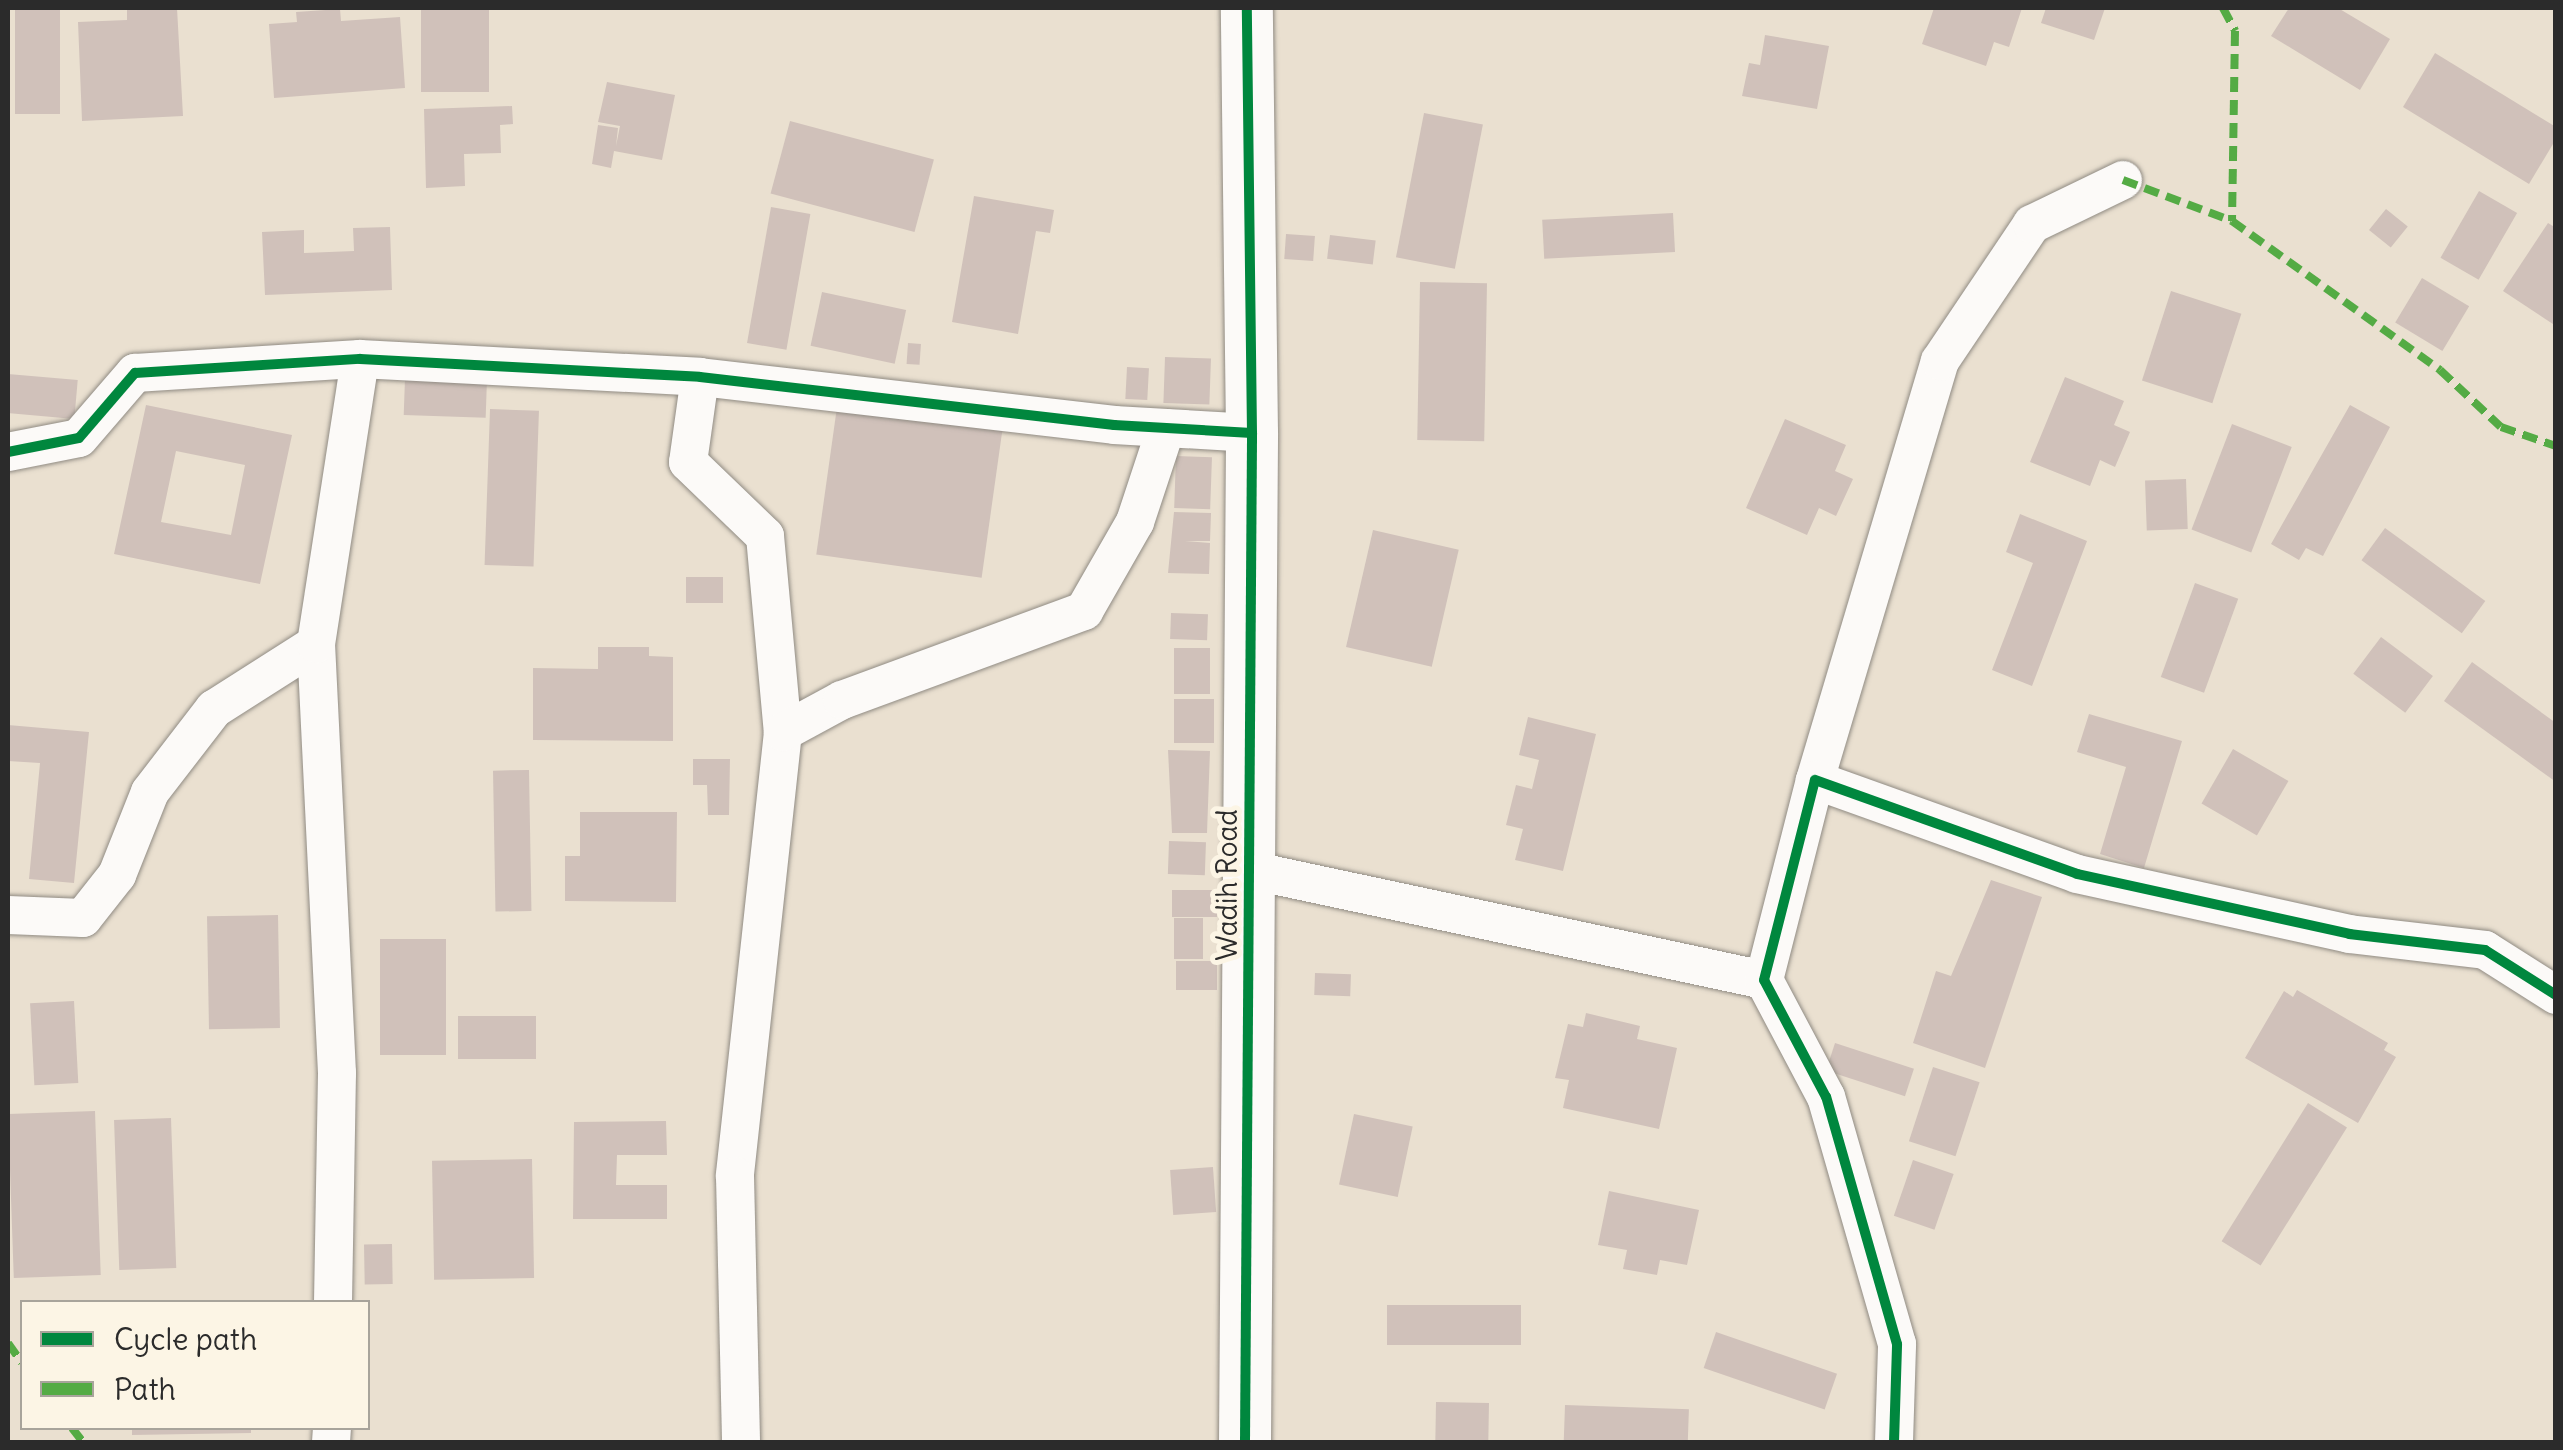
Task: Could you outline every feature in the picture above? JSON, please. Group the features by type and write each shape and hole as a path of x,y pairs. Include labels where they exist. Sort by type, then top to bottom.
{"street":[{"name":"Wadih Road","path":"1245,1442 1252,433 1247,8"},
{"path":"1894,1442 1897,1344 1826,1097 1764,980 1814,780 1940,361 2032,224 2123,180"},
{"path":"8,452 79,438 135,373 360,359 700,376 1166,428 1252,433"},
{"path":"333,1300 337,1072 316,644 360,359"},
{"path":"700,376 688,462 764,536 783,732 735,1176 741,1442"},
{"path":"783,732 842,700 1084,610 1135,522 1166,428"},
{"path":"8,915 83,918 117,875 150,792 214,709 316,644"},
{"path":"1814,780 2078,874 2349,934 2485,950 2556,995"},
{"path":"1250,870 1764,980"}],"building":[{"path":"15,8 60,8 60,114 15,114"},
{"path":"127,8 177,8 183,116 82,121 78,22 127,20"},
{"path":"421,8 489,8 489,92 421,92"},
{"path":"1934,8 2022,8 2009,47 1994,42 1986,66 1922,44"},
{"path":"2046,8 2105,8 2094,40 2041,23"},
{"path":"2289,8 2338,8 2390,39 2360,90 2271,36"},
{"path":"340,9 341,21 400,17 405,88 274,98 269,24 297,22 296,12"},
{"path":"1765,35 1829,46 1817,109 1742,96 1749,63 1760,65"},
{"path":"2435,53 2556,127 2556,139 2529,184 2403,107"},
{"path":"607,82 675,95 662,160 614,151 611,168 592,164 598,125 618,128 616,146 620,126 598,122"},
{"path":"512,106 513,124 500,125 501,153 464,154 465,186 426,188 424,109"},
{"path":"1424,113 1483,124 1455,269 1396,257"},
{"path":"790,121 934,160 915,232 771,193"},
{"path":"2479,191 2517,213 2479,280 2440,258"},
{"path":"974,196 1054,210 1050,233 1036,231 1018,334 952,322"},
{"path":"771,207 810,214 786,350 747,343"},
{"path":"2386,209 2408,227 2391,248 2369,230"},
{"path":"1673,213 1675,252 1544,259 1542,220"},
{"path":"2548,223 2556,228 2556,326 2503,291"},
{"path":"390,227 392,290 265,295 262,232 304,230 304,253 354,251 353,228"},
{"path":"1286,234 1315,236 1313,261 1284,259"},
{"path":"1330,235 1376,241 1373,264 1327,259"},
{"path":"2422,278 2469,306 2442,351 2395,323"},
{"path":"1420,282 1487,283 1484,441 1417,440"},
{"path":"2171,291 2241,314 2212,403 2142,380"},
{"path":"822,292 906,310 895,364 811,346"},
{"path":"908,343 921,344 920,365 907,364"},
{"path":"1165,357 1211,359 1209,405 1163,403"},
{"path":"1127,367 1149,368 1147,400 1125,399"},
{"path":"8,374 78,380 74,419 8,413"},
{"path":"2065,377 2124,401 2114,425 2130,432 2115,467 2100,460 2090,486 2030,462"},
{"path":"405,378 487,381 486,418 404,415"},
{"path":"146,405 292,435 260,584 114,554","holes":["176,451 245,465 231,535 161,522"]},
{"path":"2350,405 2390,427 2323,556 2306,548 2299,560 2271,544"},
{"path":"837,407 1002,430 982,578 816,555"},
{"path":"490,409 539,411 534,567 485,565"},
{"path":"1785,419 1846,445 1835,471 1853,479 1836,516 1819,508 1807,535 1746,508"},
{"path":"2232,424 2292,447 2251,552 2192,529"},
{"path":"1176,456 1212,457 1210,509 1174,508"},
{"path":"2186,479 2188,529 2147,530 2145,480"},
{"path":"1174,512 1211,513 1210,541 1185,541 1210,543 1209,574 1168,573"},
{"path":"2020,514 2087,541 2032,686 1992,670 2033,563 2006,552"},
{"path":"2385,528 2485,601 2462,633 2361,560"},
{"path":"1373,530 1459,550 1432,667 1346,647"},
{"path":"686,577 723,577 723,603 686,603"},
{"path":"2195,583 2238,599 2204,693 2161,677"},
{"path":"1171,613 1208,614 1207,640 1170,639"},
{"path":"2381,637 2433,676 2405,713 2353,674"},
{"path":"598,647 649,647 649,656 673,657 673,741 533,740 533,668 598,669"},
{"path":"1174,648 1210,648 1210,694 1174,694"},
{"path":"2472,662 2556,723 2556,782 2444,701"},
{"path":"1174,699 1214,699 1214,743 1174,743"},
{"path":"2089,714 2182,741 2144,868 2100,854 2126,767 2077,752"},
{"path":"1528,717 1596,734 1563,871 1515,860 1523,829 1506,825 1516,785 1532,789 1539,760 1519,755"},
{"path":"8,725 89,732 74,883 29,879 40,763 8,761"},
{"path":"2233,749 2288,781 2257,836 2202,804"},
{"path":"1168,750 1210,751 1207,833 1172,833"},
{"path":"693,759 730,759 729,815 708,815 707,785 693,785"},
{"path":"529,770 531,911 495,912 493,771"},
{"path":"580,812 677,812 676,902 565,901 565,856 580,856"},
{"path":"1169,841 1206,842 1205,875 1168,874"},
{"path":"1991,880 2042,897 1985,1068 1913,1043 1936,971 1951,976"},
{"path":"1172,890 1217,890 1217,917 1172,917"},
{"path":"278,915 280,1028 209,1029 207,916"},
{"path":"1174,918 1203,918 1203,959 1174,959"},
{"path":"380,939 446,939 446,1055 380,1055"},
{"path":"1176,961 1217,961 1217,990 1176,990"},
{"path":"1315,973 1351,974 1350,996 1314,995"},
{"path":"2297,990 2388,1043 2384,1050 2396,1057 2358,1123 2245,1058 2284,991 2293,997"},
{"path":"74,1001 78,1083 34,1085 30,1003"},
{"path":"1586,1013 1640,1026 1637,1039 1677,1048 1659,1129 1563,1108 1569,1080 1555,1078 1568,1024 1583,1027"},
{"path":"458,1016 536,1016 536,1059 458,1059"},
{"path":"1835,1043 1914,1069 1905,1096 1826,1071"},
{"path":"1933,1067 1980,1082 1955,1156 1909,1141"},
{"path":"2308,1103 2347,1127 2261,1266 2222,1241"},
{"path":"95,1111 101,1275 14,1278 8,1114"},
{"path":"1354,1114 1413,1126 1398,1197 1339,1184"},
{"path":"171,1118 176,1268 119,1270 114,1120"},
{"path":"666,1121 667,1155 617,1155 616,1185 667,1185 667,1219 573,1219 574,1122"},
{"path":"532,1159 534,1278 434,1280 432,1161"},
{"path":"1913,1160 1954,1174 1934,1230 1894,1216"},
{"path":"1213,1167 1216,1212 1173,1215 1170,1170"},
{"path":"1609,1191 1699,1210 1687,1265 1660,1260 1657,1275 1623,1269 1627,1250 1598,1245"},
{"path":"364,1244 392,1244 393,1284 365,1284"},
{"path":"1387,1305 1521,1305 1521,1345 1387,1345"},
{"path":"1716,1332 1837,1374 1825,1410 1704,1368"},
{"path":"1436,1402 1489,1403 1488,1442 1435,1442"},
{"path":"1565,1405 1689,1409 1688,1442 1564,1442"},
{"path":"132,1430 251,1430 251,1433 132,1435"}],"marked path":[{"path":"2223,8 2235,31 2232,221"},
{"path":"2123,180 2232,221 2440,370 2501,427 2556,446"},
{"path":"8,1343 20,1360"},
{"path":"74,1430 83,1442"}],"cycle path":[{"path":"1245,1442 1252,433 1247,8"},
{"path":"8,452 79,438 135,373 360,359 700,377 1114,425 1252,433"},
{"path":"1894,1442 1897,1344 1826,1097 1764,980 1815,780 2077,874 2349,934 2485,950 2556,995"}]}
